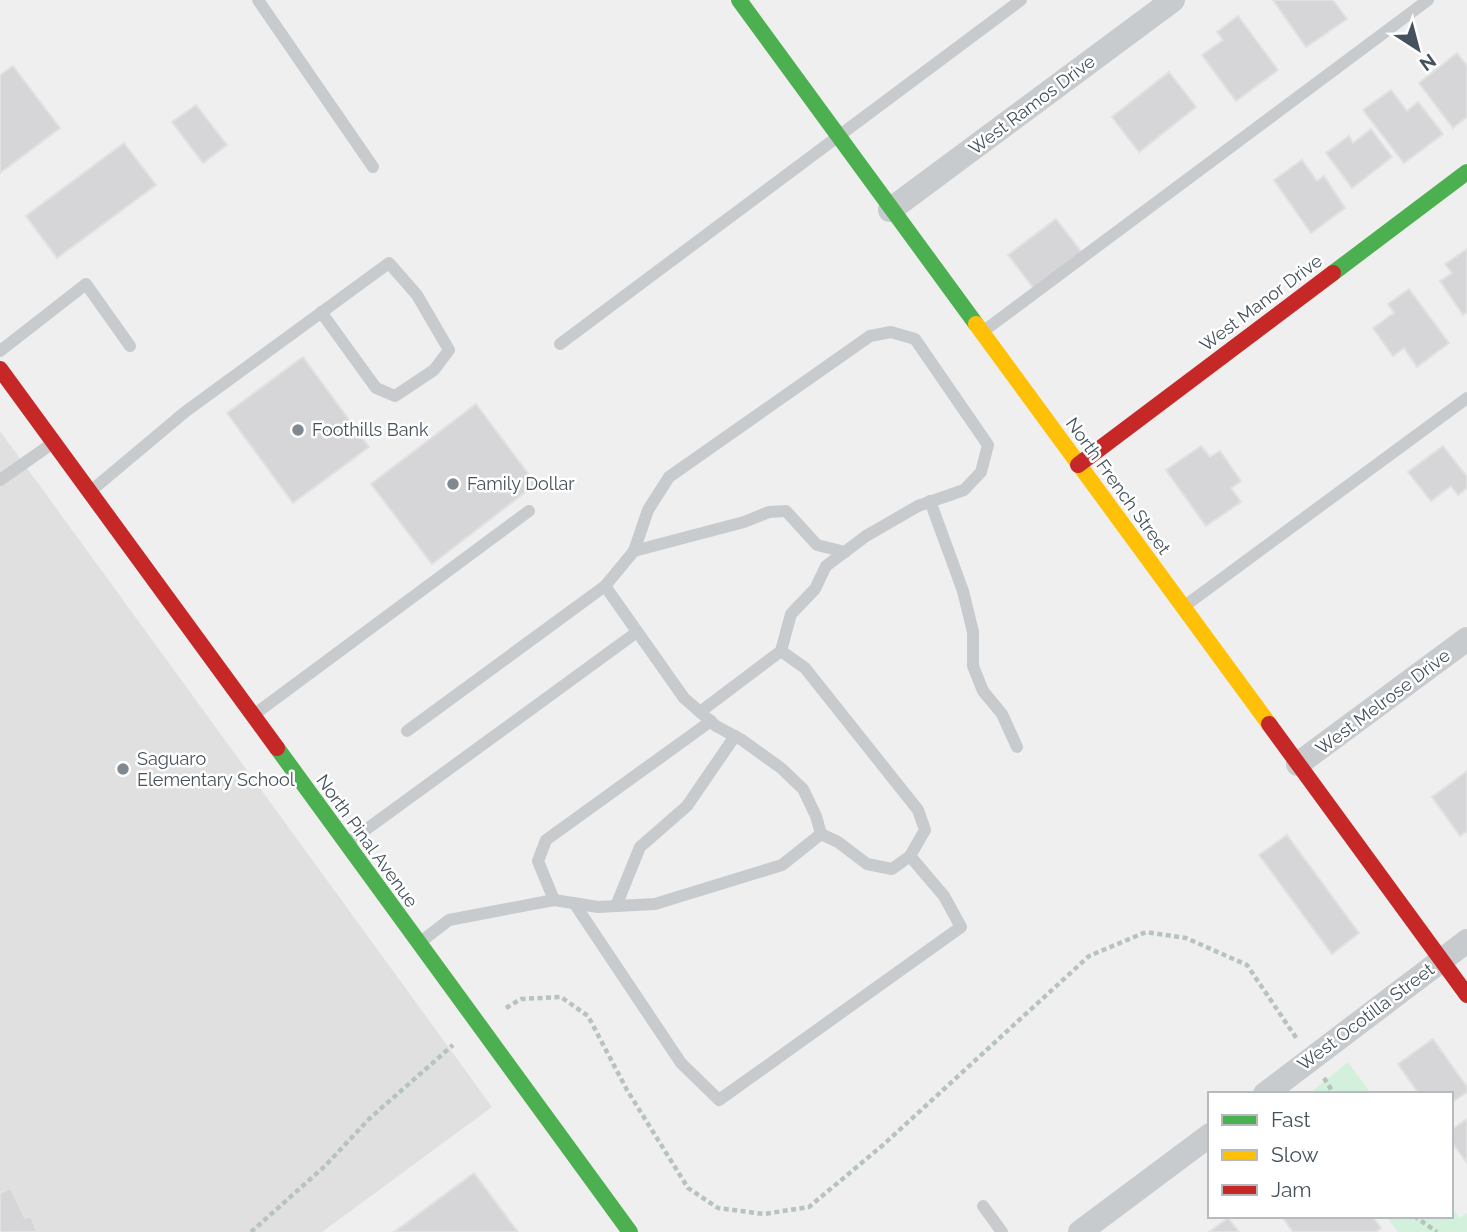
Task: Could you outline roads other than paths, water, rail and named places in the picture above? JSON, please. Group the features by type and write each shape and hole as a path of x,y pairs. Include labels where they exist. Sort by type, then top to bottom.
{"street":[{"name":"North French Street","path":"739,0 890,210 1467,995"},
{"name":"West Ramos Drive","path":"890,210 1173,0"},
{"name":"West Manor Drive","path":"1078,465 1467,172"},
{"name":"North Pinal Avenue","path":"0,369 478,1023 621,1226"},
{"name":"West Melrose Drive","path":"1298,764 1467,639"},
{"name":"West Ocotilla Street","path":"1268,1092 1467,941"},
{"path":"1080,1232 1208,1136"}],"lane":[{"path":"258,0 373,167"},
{"path":"560,344 1021,0"},
{"path":"981,333 1428,0"},
{"path":"89,493 185,412 321,312 388,263 417,295 449,350 434,370 395,396 376,388 321,312"},
{"path":"0,351 86,285 130,346"},
{"path":"407,731 605,586 634,551 648,510 669,477 870,336 891,332 915,339 988,445 981,472 964,490 930,501 877,530 826,566 815,589 791,614 780,651 700,712"},
{"path":"1183,608 1467,398"},
{"path":"0,480 53,443"},
{"path":"930,501 963,591 973,632 973,667 983,691 1002,714 1017,747"},
{"path":"252,716 529,511"},
{"path":"634,551 744,522 769,512 786,511 817,545 845,552"},
{"path":"605,586 684,698 711,721 781,768 803,789 821,834 838,842 867,864 892,869 910,856 925,830 918,810 805,668 780,651"},
{"path":"345,844 637,632"},
{"path":"554,900 538,861 546,840 711,721"},
{"path":"616,906 640,847 687,806 735,736"},
{"path":"418,943 449,919 554,900 598,906 655,904 782,865 821,834"},
{"path":"574,903 681,1063 719,1100 961,926 944,896 910,856"},
{"path":"983,1206 1002,1232"}],"place":[{"name":"Foothills Bank","path":"298,430"},
{"name":"Family Dollar","path":"453,484"},
{"name":"Saguaro Elementary School","path":"123,769"}]}
